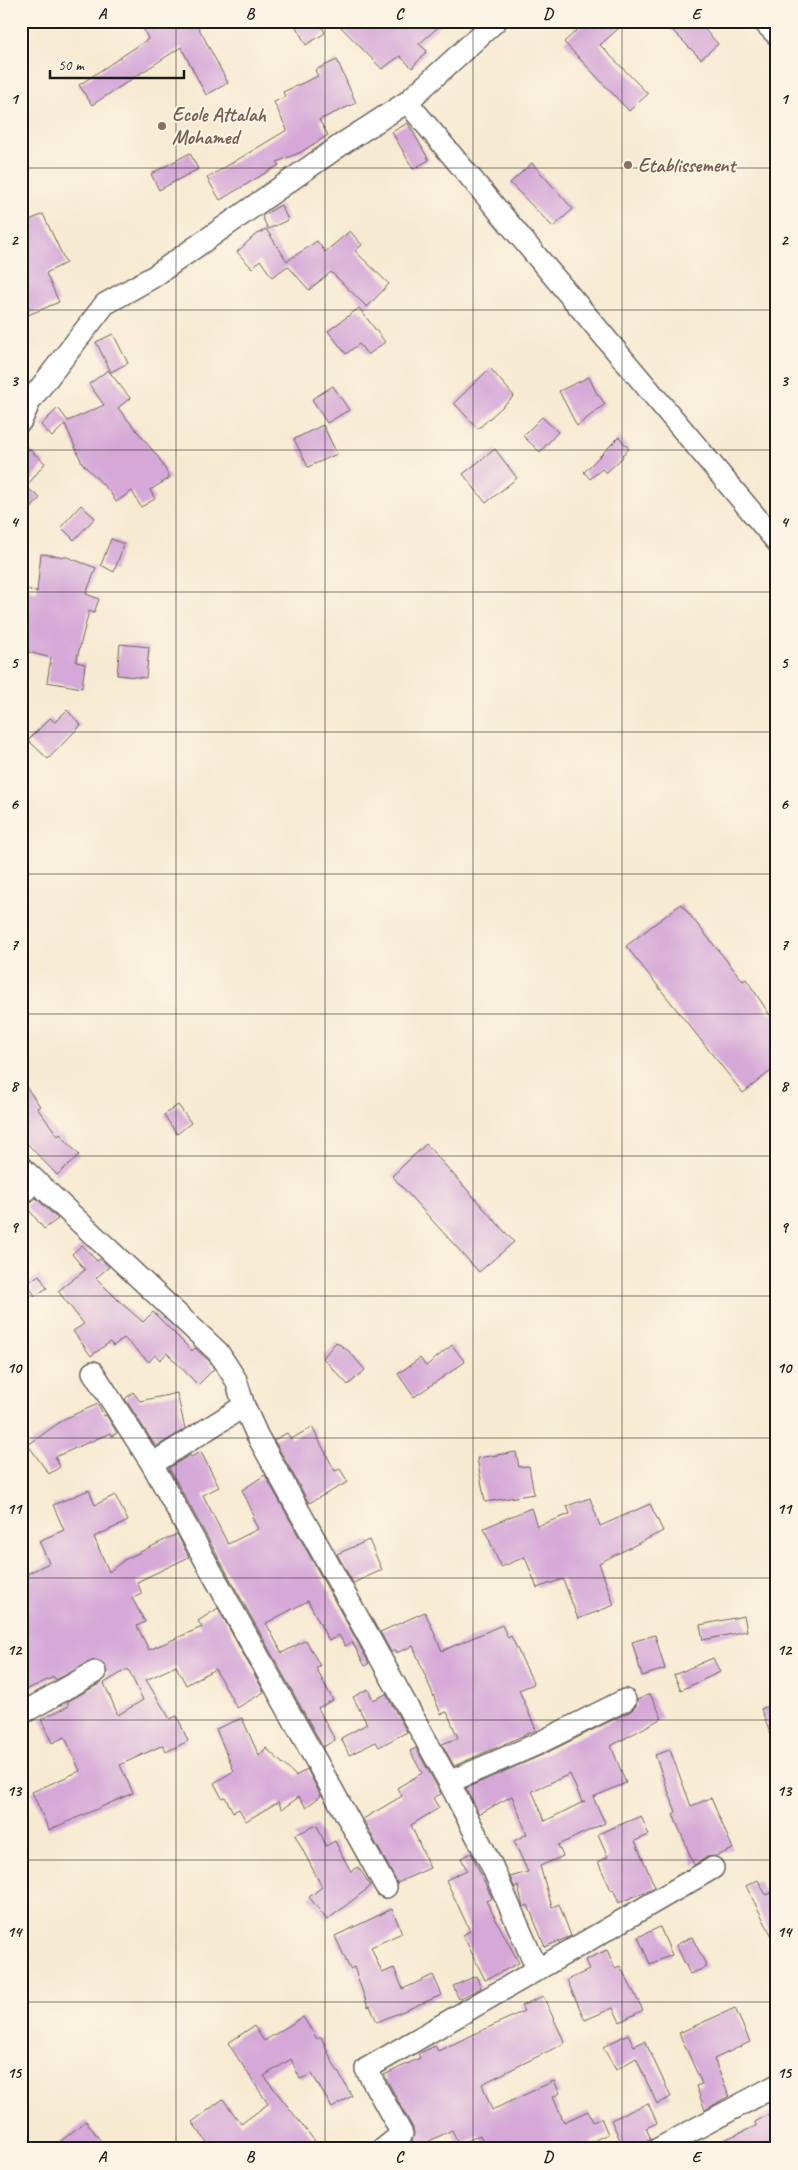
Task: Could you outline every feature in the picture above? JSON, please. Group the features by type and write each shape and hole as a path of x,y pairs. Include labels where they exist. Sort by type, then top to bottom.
{"street":[{"path":"21,421 30,401 105,304 154,277 345,142 407,102 496,21"},
{"path":"763,21 777,35"},
{"path":"407,102 777,542"},
{"path":"26,1181 218,1352 236,1380 256,1435 449,1782 491,1864 537,1969"},
{"path":"93,1372 152,1464 386,1887"},
{"path":"152,1464 244,1406"},
{"path":"21,1714 94,1672"},
{"path":"449,1782 535,1745 624,1700"},
{"path":"383,2149 402,2134 366,2069 712,1868"},
{"path":"658,2149 777,2085"}],"building":[{"path":"140,21 195,21 228,83 206,95 181,47 92,105 79,85 148,39"},
{"path":"293,21 320,21 325,33 306,45"},
{"path":"335,21 445,21 419,44 427,51 412,68 400,56 382,69"},
{"path":"587,21 627,21 600,45 648,94 629,111 564,42"},
{"path":"663,21 697,21 718,44 701,59"},
{"path":"337,60 356,103 319,120 328,135 301,152 277,162 279,165 220,200 207,178 287,130 274,102 285,97 283,92 318,76 315,70"},
{"path":"408,123 429,160 413,169 392,132"},
{"path":"190,153 198,169 159,190 151,174"},
{"path":"532,163 573,209 553,227 510,183"},
{"path":"281,205 288,220 268,229 262,216"},
{"path":"43,214 66,263 46,273 59,302 21,318 21,224"},
{"path":"266,229 287,261 317,241 325,252 350,231 362,245 355,251 389,284 367,307 331,272 309,290 288,266 272,277 260,260 252,268 237,252 254,236"},
{"path":"359,308 385,342 368,355 359,344 346,354 328,331"},
{"path":"113,334 128,363 111,372 96,342"},
{"path":"490,368 514,396 478,429 454,403"},
{"path":"108,370 130,398 118,408 159,458 170,478 150,490 155,499 141,507 132,491 116,502 110,492 82,463 65,424 52,437 41,425 58,408 68,421 104,405 89,384"},
{"path":"589,377 596,392 605,404 577,426 559,391"},
{"path":"333,386 349,410 327,423 312,399"},
{"path":"542,417 558,432 540,452 523,436"},
{"path":"323,425 337,454 308,467 294,439"},
{"path":"619,437 629,449 606,473 602,469 590,479 584,472"},
{"path":"29,449 45,463 26,487 40,498 21,520 21,459"},
{"path":"495,449 517,478 486,503 463,474"},
{"path":"81,505 95,518 74,540 61,527"},
{"path":"111,539 124,544 114,572 101,565"},
{"path":"41,554 67,557 96,568 86,594 99,599 94,613 89,611 76,662 85,664 82,688 47,682 51,658 21,650 21,588 37,592"},
{"path":"120,644 149,647 146,678 117,675"},
{"path":"67,710 81,725 48,759 28,740 50,718 55,722"},
{"path":"681,904 743,981 746,979 770,1015 777,1009 777,1066 743,1093 626,946"},
{"path":"21,1080 40,1106 37,1108 58,1136 60,1134 79,1155 57,1175 21,1137"},
{"path":"178,1105 191,1123 177,1134 164,1115"},
{"path":"426,1144 514,1242 479,1272 392,1176"},
{"path":"36,1198 58,1219 44,1229 26,1206"},
{"path":"82,1245 97,1261 100,1259 109,1267 96,1278 120,1302 143,1322 153,1312 192,1351 195,1348 210,1362 214,1369 198,1385 167,1353 160,1360 155,1355 149,1362 124,1338 113,1346 110,1342 91,1356 73,1331 84,1324 58,1291 85,1270 72,1254"},
{"path":"39,1275 47,1288 35,1296 27,1283"},
{"path":"336,1342 350,1352 365,1370 348,1385 323,1358"},
{"path":"452,1345 465,1362 414,1397 398,1374 420,1358 426,1366"},
{"path":"133,1392 140,1401 177,1393 185,1429 156,1447 125,1399"},
{"path":"98,1404 104,1416 106,1415 117,1433 112,1436 110,1433 55,1457 60,1467 49,1474 28,1445 64,1419"},
{"path":"312,1427 335,1471 340,1469 348,1482 309,1503 274,1440 287,1433 291,1439"},
{"path":"201,1452 219,1487 203,1495 228,1544 258,1529 252,1517 254,1515 242,1490 265,1475 369,1663 365,1666 352,1642 345,1646 339,1635 329,1641 308,1601 266,1623 282,1653 306,1640 320,1666 316,1668 333,1700 318,1708 335,1740 323,1747 169,1468 190,1455 191,1457"},
{"path":"516,1452 519,1467 529,1466 534,1494 485,1502 477,1458"},
{"path":"89,1490 95,1505 115,1495 128,1521 94,1537 109,1572 124,1560 177,1534 189,1557 137,1582 142,1594 132,1598 145,1622 137,1626 149,1650 202,1627 198,1621 218,1608 264,1692 237,1708 215,1669 186,1685 176,1666 146,1680 170,1719 177,1716 188,1741 166,1752 163,1745 120,1765 133,1793 49,1830 32,1792 80,1771 65,1737 52,1743 41,1719 69,1706 67,1702 101,1683 106,1678 107,1672 102,1662 95,1660 56,1680 54,1677 21,1692 21,1577 49,1563 39,1541 64,1530 53,1505","holes":["128,1669 143,1700 118,1715 104,1683"]},
{"path":"590,1498 600,1526 650,1504 663,1531 599,1563 614,1605 578,1619 563,1579 537,1588 525,1557 501,1567 484,1528 531,1508 537,1526 570,1514 567,1506"},
{"path":"369,1540 382,1570 353,1583 337,1554"},
{"path":"425,1612 442,1651 502,1625 508,1638 511,1636 534,1684 519,1690 536,1730 454,1766 442,1744 458,1738 447,1712 441,1714 413,1646 396,1653 395,1650 391,1652 380,1632"},
{"path":"744,1616 747,1631 703,1640 700,1625"},
{"path":"655,1635 665,1669 642,1676 632,1642"},
{"path":"713,1658 720,1672 681,1690 674,1675"},
{"path":"368,1689 373,1700 386,1694 407,1732 379,1747 376,1742 349,1755 341,1738 367,1724 353,1697"},
{"path":"650,1694 662,1718 611,1746 626,1783 593,1797 605,1823 558,1845 563,1856 540,1866 552,1907 559,1904 571,1936 545,1947 528,1905 523,1907 518,1886 515,1888 510,1877 528,1872 514,1841 527,1834 512,1796 479,1814 466,1788 540,1756 631,1711 636,1706 637,1700","holes":["570,1774 582,1802 585,1801 545,1821 532,1791"]},
{"path":"777,1703 777,1747 776,1747 761,1709"},
{"path":"242,1718 259,1756 266,1748 296,1776 307,1769 321,1796 306,1807 299,1797 282,1809 278,1802 246,1821 239,1809 233,1812 225,1797 222,1798 214,1783 234,1771 216,1729"},
{"path":"416,1748 441,1794 433,1798 439,1808 411,1825 430,1868 397,1883 363,1819 402,1796 397,1788 422,1773 410,1751"},
{"path":"670,1750 691,1806 711,1798 733,1849 716,1856 707,1857 694,1865 673,1814 676,1812 655,1755"},
{"path":"641,1816 649,1835 635,1841 655,1887 619,1903 598,1862 608,1857 598,1834"},
{"path":"317,1825 326,1846 335,1841 351,1872 358,1867 371,1886 327,1920 309,1897 322,1887 295,1835"},
{"path":"471,1853 492,1898 486,1901 519,1963 485,1980 463,1935 470,1931 446,1880 467,1870 461,1858"},
{"path":"758,1880 766,1895 777,1890 777,1946 746,1886"},
{"path":"392,1909 402,1933 371,1947 382,1973 394,1968 403,1989 433,1975 442,1995 377,2022 370,2006 368,2007 354,1967 350,1969 335,1936"},
{"path":"660,1927 672,1955 650,1964 638,1937"},
{"path":"692,1937 707,1967 690,1974 676,1945"},
{"path":"607,1950 615,1968 620,1966 643,2010 620,2022 613,2008 585,2020 567,1980 589,1970 585,1960"},
{"path":"476,1976 481,1988 459,1999 453,1986"},
{"path":"543,1996 565,2043 482,2084 492,2110 554,2081 560,2093 553,2097 564,2122 588,2111 593,2122 601,2118 608,2134 591,2142 594,2149 512,2149 507,2140 486,2149 480,2135 459,2145 452,2130 415,2148 412,2141 413,2128 384,2075 420,2058 418,2054 435,2046 438,2051 524,2011 521,2006"},
{"path":"735,2008 750,2042 714,2059 729,2096 705,2110 696,2086 702,2084 679,2033"},
{"path":"303,2017 317,2039 321,2037 334,2065 352,2096 332,2108 312,2074 300,2079 291,2059 264,2076 321,2149 212,2149 192,2122 223,2099 241,2124 268,2104 228,2043 254,2026 264,2041"},
{"path":"628,2034 634,2046 645,2041 671,2097 657,2104 636,2058 616,2070 603,2047"},
{"path":"648,2103 657,2123 646,2128 651,2139 629,2149 624,2149 611,2120"},
{"path":"777,2110 777,2149 703,2149 756,2126 755,2122"},
{"path":"86,2121 107,2149 51,2149"}],"place":[{"name":"Ecole Attalah Mohamed","path":"162,126"},
{"name":"Etablissement","path":"628,165"}]}
